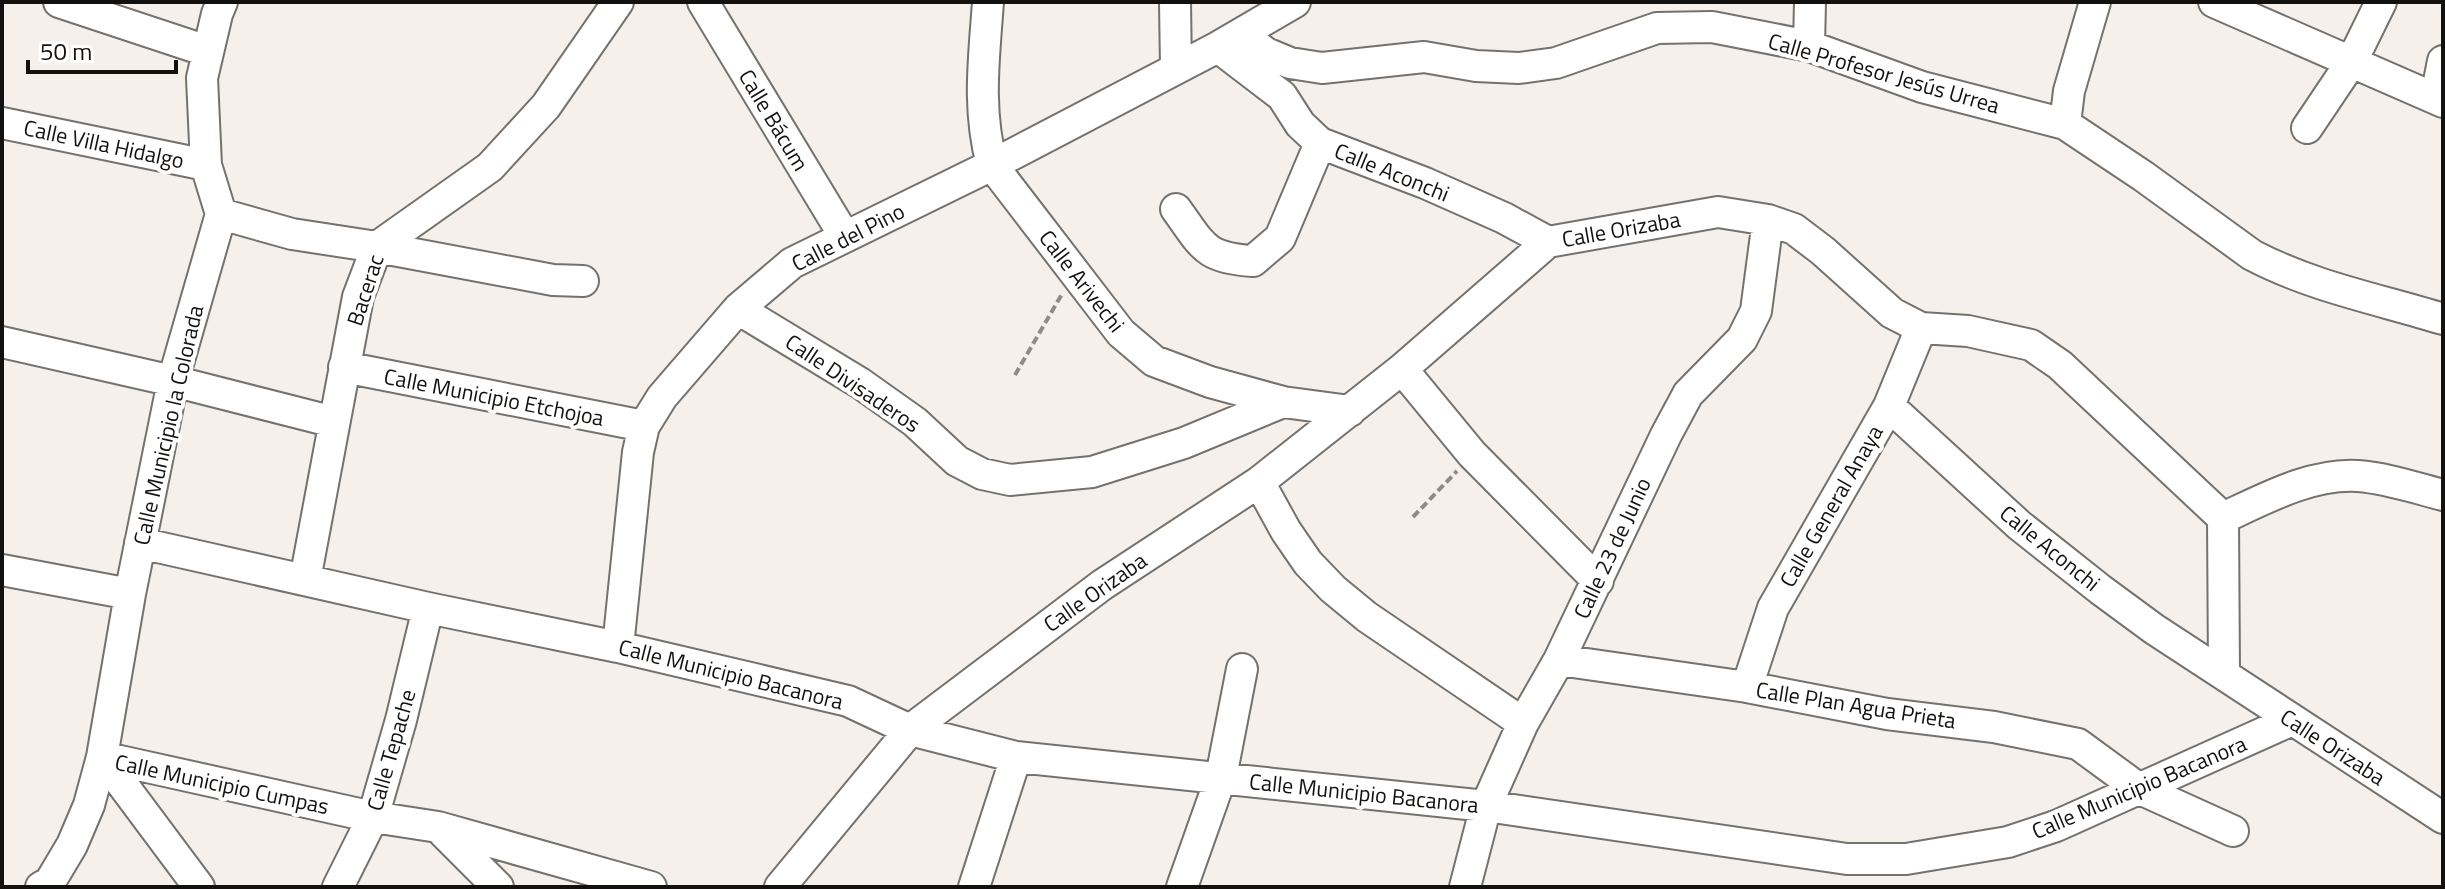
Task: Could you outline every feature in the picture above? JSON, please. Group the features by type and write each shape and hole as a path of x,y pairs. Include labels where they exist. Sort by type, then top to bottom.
{"street":[{"path":"59,2 207,51"},
{"path":"222,2 202,78 206,165 221,214 292,234 553,280 583,281"},
{"name":"Bacerac","path":"305,580 358,297 377,247 490,167 546,106 618,2"},
{"name":"Calle Bácum","path":"703,2 845,237"},
{"name":"Calle Arivechi","path":"988,2 982,94 983,131 992,165 1121,333 1154,361 1210,382 1283,402 1350,411"},
{"path":"1175,2 1176,69"},
{"name":"Calle del Pino","path":"618,647 638,452 644,426 662,397 738,309 792,263 992,165 1229,41 1295,2"},
{"path":"1809,46 1810,2"},
{"path":"2065,124 2069,91 2095,2"},
{"path":"2214,2 2440,99 2443,61"},
{"path":"2307,128 2352,61 2381,2"},
{"name":"Calle Profesor Jesús Urrea","path":"1229,41 1290,63 1322,68 1424,57 1476,66 1519,68 1556,63 1657,28 1712,27 1809,46 1922,87 2065,124 2252,255 2271,265 2333,289 2443,319"},
{"name":"Calle Aconchi","path":"1229,41 1282,96 1300,124 1320,143 1425,183 1548,242"},
{"name":"Calle Villa Hidalgo","path":"2,123 206,165"},
{"path":"1176,209 1204,249 1224,259 1253,261 1280,238 1320,143"},
{"name":"Calle Orizaba","path":"783,886 910,730 1102,585 1259,482 1402,369 1548,242 1718,212 1768,220 1794,229 1892,313 1921,328 1968,331 2031,345 2060,365 2223,518"},
{"name":"Calle Municipio la Colorada","path":"41,887 50,882 72,845 89,805 102,757 130,594 173,381 221,214"},
{"name":"Calle 23 de Junio","path":"1465,887 1486,806 1523,723 1559,660 1641,486 1688,394 1742,339 1756,311 1768,220"},
{"name":"Calle Divisaderos","path":"738,309 860,383 915,422 957,461 982,474 1010,480 1092,472 1184,443 1283,402"},
{"name":"Calle General Anaya","path":"1747,687 1773,608 1889,406 1921,328"},
{"path":"2,342 334,422"},
{"name":"Calle Municipio Etchojoa","path":"344,367 644,426"},
{"path":"1402,369 1472,454 1598,581"},
{"name":"Calle Aconchi","path":"1889,406 2019,525 2077,572 2154,629 2224,673"},
{"path":"2224,673 2223,518 2298,486 2332,478 2358,476 2443,495"},
{"path":"1259,482 1293,542 1333,589 1367,617 1523,723"},
{"path":"140,543 305,580"},
{"path":"2,570 130,594"},
{"name":"Calle Municipio Bacanora","path":"305,580 618,647 848,701 910,730 1016,757 1486,806 1847,859 1906,859 2008,842 2056,826 2292,720"},
{"name":"Calle Tepache","path":"338,887 373,817 428,608"},
{"name":"Calle Plan Agua Prieta","path":"1559,660 1747,687 1887,714 1994,727 2078,744 2138,788 2233,831"},
{"path":"1182,887 1221,777 1242,669"},
{"name":"Calle Orizaba","path":"2224,673 2443,818"},
{"path":"102,757 199,887"},
{"name":"Calle Municipio Cumpas","path":"102,757 373,817 438,827 651,887"},
{"path":"974,887 1016,757"},
{"path":"438,827 498,887"}],"path":[{"path":"1015,375 1074,274"},
{"path":"1413,517 1472,454"}]}
